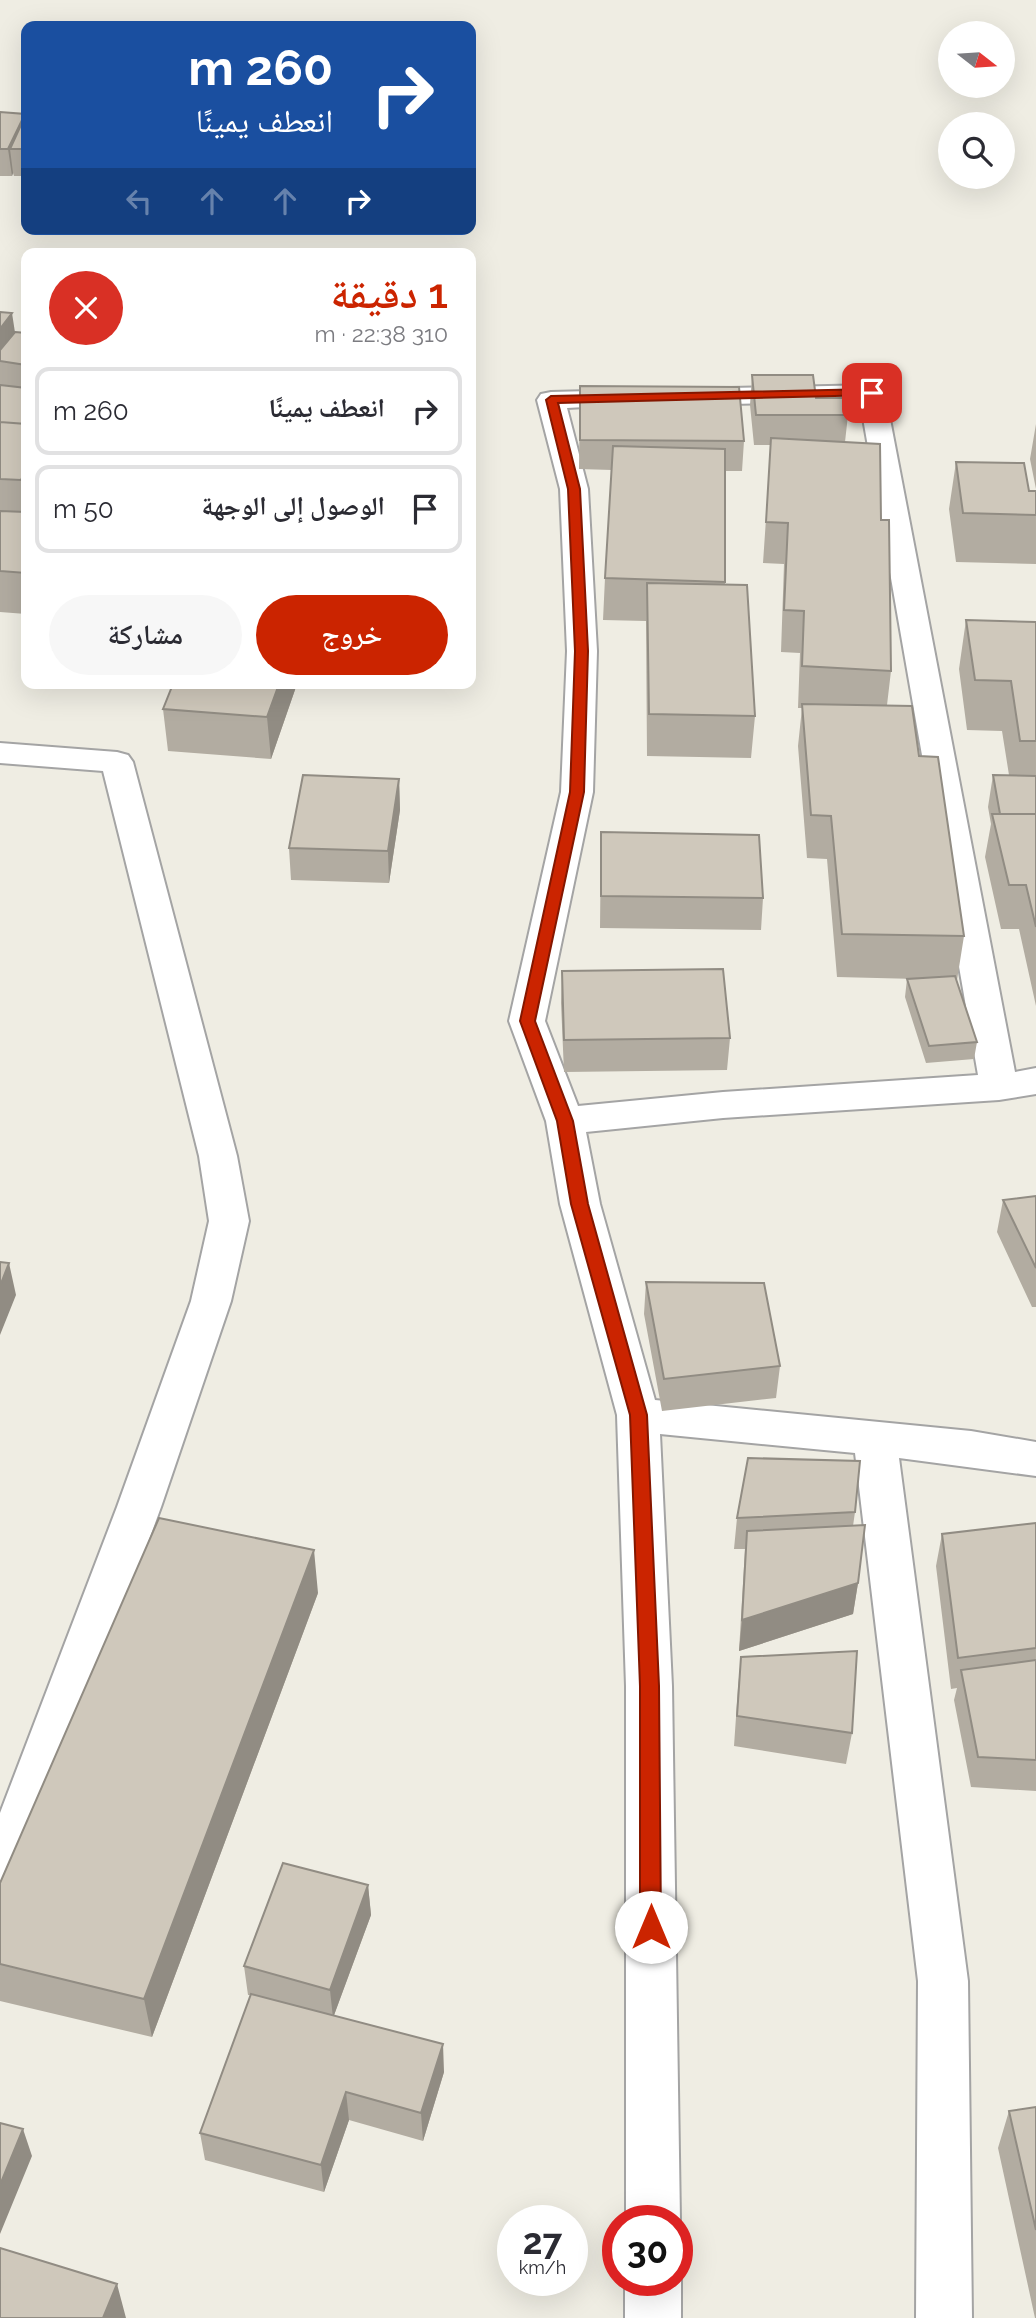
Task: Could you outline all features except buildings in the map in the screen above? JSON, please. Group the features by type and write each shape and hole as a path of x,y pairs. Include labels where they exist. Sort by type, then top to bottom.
{"street":[{"path":"565,1121 723,1105 1018,1084 872,393 551,400 574,489 582,651 577,779 527,1021 565,1121 580,1204 638,1415 649,1686 653,2205"},
{"path":"0,753 117,762 218,1156 229,1221 211,1301 144,1494 0,1877"},
{"path":"638,1415 971,1448 1036,1459"},
{"path":"875,1439 943,1981 944,2318"},
{"path":"653,2296 653,2318"}],"route":[{"path":"651,1927 649,1686 638,1415 580,1204 565,1121 527,1021 577,792 582,651 578,615 574,489 551,400 872,393"}]}
